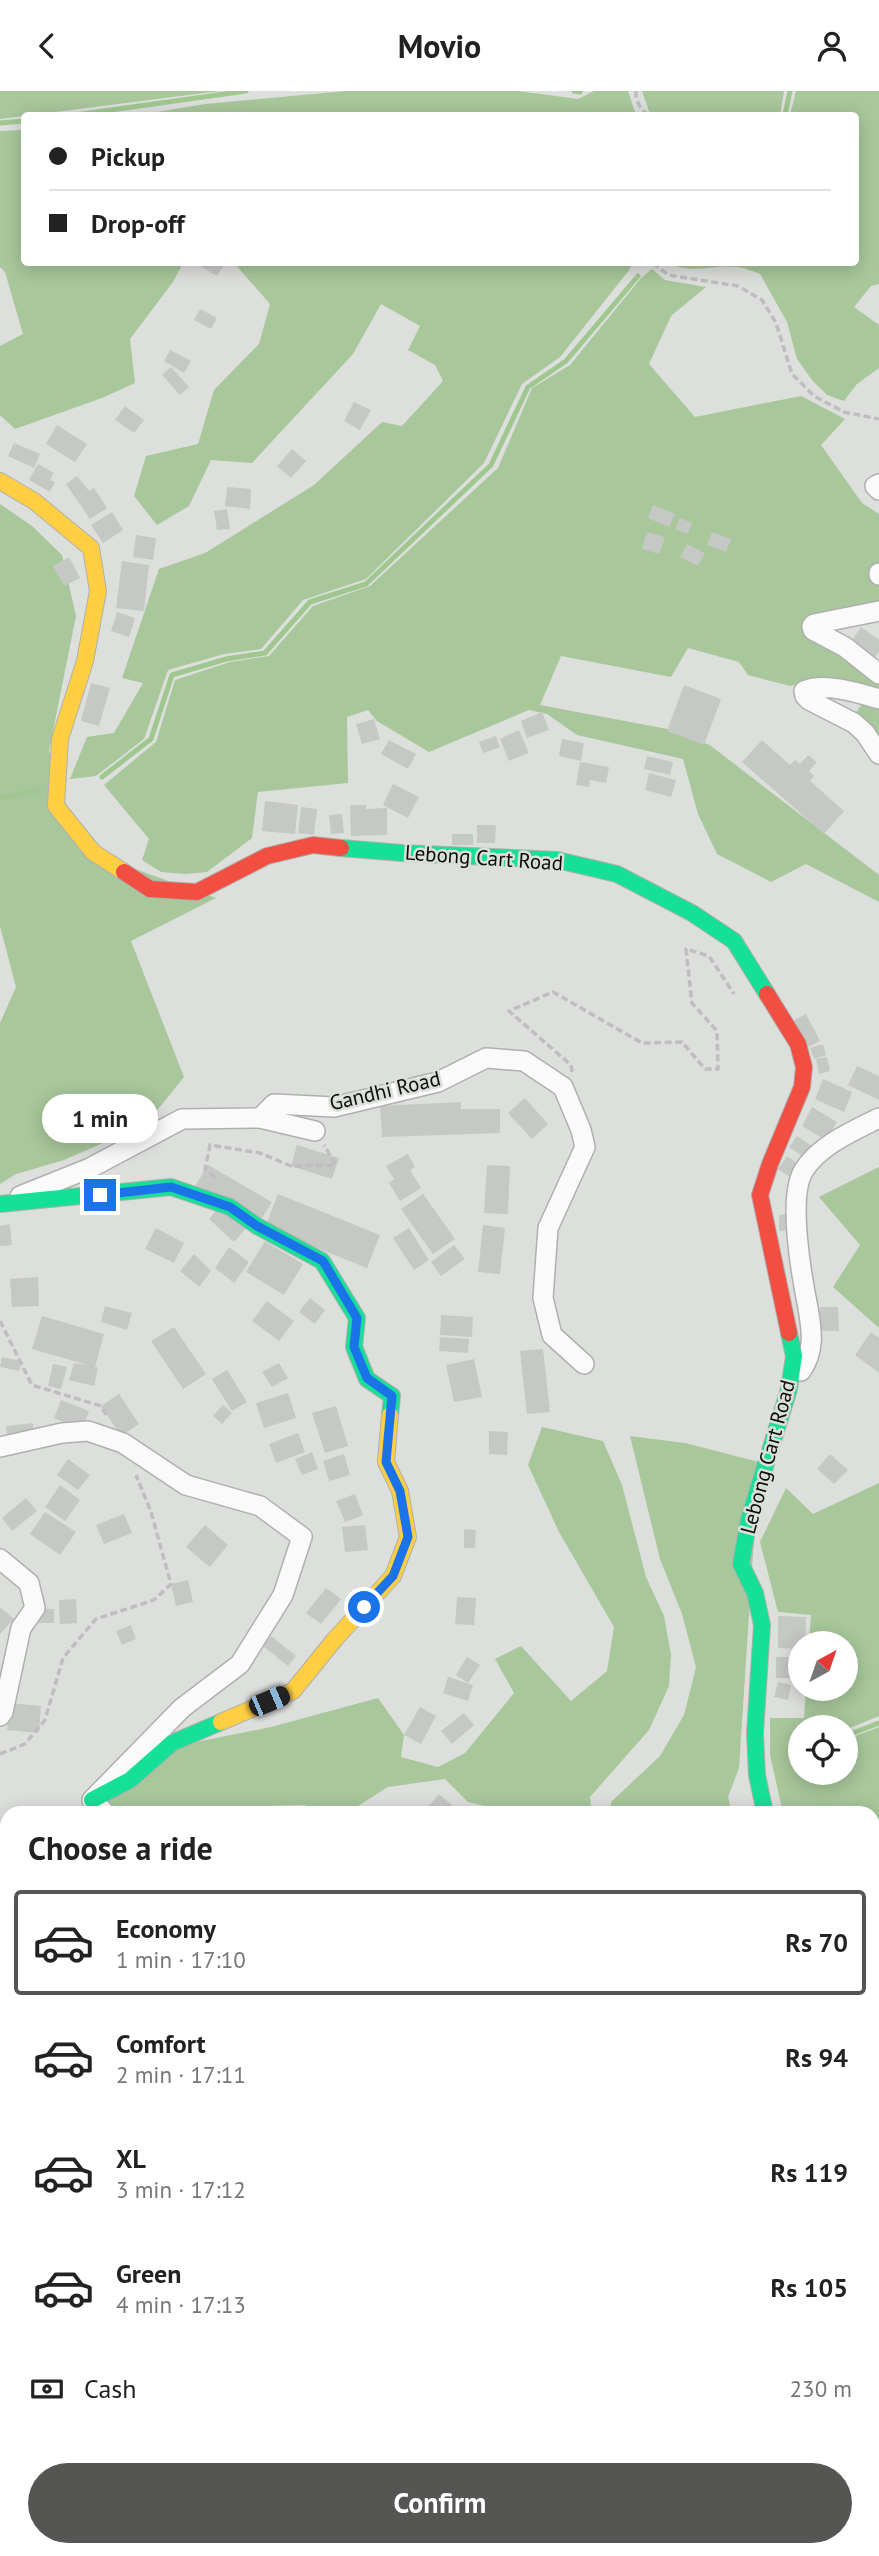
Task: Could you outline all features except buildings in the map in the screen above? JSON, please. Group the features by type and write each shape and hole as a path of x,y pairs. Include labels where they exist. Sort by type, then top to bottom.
{"main road":[{"name":"Lebong Cart Road","path":"0,481 34,501 91,548 98,591 85,661 60,739 56,806 93,852 150,888 197,892 267,856 313,845 415,854 557,860 617,874 692,913 734,941 798,1044 804,1067 802,1087 760,1195 794,1356 789,1389 748,1519 741,1564 755,1593 762,1625 755,1733 757,1775 764,1806"},
{"path":"1,1203 171,1187 230,1207 257,1226 323,1261 357,1318 354,1347 367,1378 392,1396 386,1462 400,1491 408,1537 393,1576 335,1639 293,1691 172,1743 99,1806"}],"street":[{"path":"879,484 875,486 879,490"},
{"path":"879,611 812,626 813,630 845,647 879,674"},
{"path":"879,699 830,689 804,691 809,700 854,723 879,754"},
{"name":"Gandhi Road","path":"1,1203 90,1168 183,1119 260,1118 274,1104 334,1107 438,1082 486,1058 524,1061 562,1087 581,1130 585,1147 548,1228 543,1298 552,1335 584,1364"},
{"path":"260,1118 315,1131"},
{"path":"789,1389 805,1365 813,1338 800,1265 797,1199 803,1171 830,1145 879,1118"},
{"path":"0,1447 62,1433 88,1431 123,1443 186,1485 260,1506 302,1537 283,1595 240,1664 182,1709 99,1806"},
{"path":"0,1559 29,1583 35,1608 21,1628 0,1716"}],"path":[{"path":"636,91 639,104 646,112"},
{"path":"657,266 668,275 738,286 762,300 776,323 792,374 814,396 844,411 879,419"},
{"path":"573,1078 571,1065 509,1011 553,992 642,1043 682,1042 705,1069 718,1069 717,1031 692,1003 686,949 709,956 737,998"},
{"path":"0,1321 32,1385 101,1406 123,1443 151,1511 171,1584 154,1600 96,1619 63,1658 45,1720 25,1744 0,1754"}],"green space":[{"path":"0,91 220,91 55,112 21,112 21,116 0,119"},
{"path":"346,91 518,91 578,99 594,91 628,91 635,112 157,112 205,104"},
{"path":"642,91 784,91 780,112 649,112"},
{"path":"796,91 879,91 879,284 871,286 854,307 879,325 879,368 857,384 844,401 827,395 797,359 787,322 760,274 728,266 859,266 859,112 791,112"},
{"path":"21,130 21,266 181,266 173,282 130,339 135,383 102,398 15,429 0,415 0,346 23,334 5,272 0,267 0,131"},
{"path":"237,266 631,266 560,357 522,384 484,463 366,579 303,600 261,649 224,654 168,670 144,739 96,776 70,779 87,737 114,733 143,683 122,678 159,569 205,553 314,485 382,422 402,426 443,381 435,365 408,350 420,326 381,304 353,354 252,463 211,460 189,506 157,525 134,496 146,456 198,444 214,390 259,344 270,304"},
{"path":"678,266 728,266 694,269"},
{"path":"652,269 665,280 706,287 671,316 649,364 695,417 801,396 845,419 821,445 862,503 879,514 879,604 803,623 803,630 876,681 879,690 839,679 808,681 790,686 748,675 739,662 688,648 671,677 561,656 540,705 683,732 711,746 879,875 879,902 806,864 771,882 717,854 698,814 683,759 577,735 547,714 529,710 429,752 377,721 368,710 347,717 348,783 258,792 252,838 207,872 161,872 142,860 149,839 104,785 156,742 175,680 230,662 269,656 313,606 370,586 498,468 532,388 570,365 641,278"},
{"path":"0,504 32,526 62,555 76,616 49,751 79,849 216,898 131,941 184,1077 146,1124 64,1160 16,1174 0,1184 0,1023 16,987 0,926"},
{"path":"866,699 879,703 879,741 854,715"},
{"path":"879,1167 879,1328 833,1287 860,1245 819,1197"},
{"path":"542,1427 603,1441 622,1485 646,1577 664,1616 671,1655 669,1686 649,1730 590,1797 591,1806 484,1806 468,1802 445,1779 388,1787 358,1806 104,1806 101,1803 176,1746 271,1727 378,1698 404,1735 401,1757 438,1767 465,1753 514,1693 495,1659 521,1646 571,1701 607,1671 614,1627 559,1532 528,1465"},
{"path":"630,1436 685,1443 759,1462 739,1768 728,1797 730,1806 611,1806 611,1802 660,1756 684,1715 696,1667 682,1614 660,1559"},
{"path":"879,1483 879,1716 858,1725 858,1715 804,1715 805,1701 858,1701 858,1631 810,1631 811,1615 778,1612 760,1542 786,1488 813,1514"},
{"path":"770,1718 788,1718 788,1785 858,1785 858,1735 879,1727 879,1806 781,1806 770,1755"}],"waterway":[{"path":"96,112 246,91"},
{"path":"574,91 580,92"},
{"path":"786,112 790,91"},
{"path":"0,123 21,121"},
{"path":"102,777 151,739 172,675 226,659 265,653 310,602 366,584 491,465 528,387 566,361 638,276"},
{"path":"0,798 39,790"},
{"path":"858,1731 879,1723"}],"traffic: fast":[{"path":"341,848 557,860 617,874 692,913 734,941 767,994"},
{"path":"0,1204 171,1187 230,1207 257,1226 322,1261 357,1318 354,1347 367,1379 392,1396 390,1415"},
{"path":"764,1806 757,1775 755,1733 762,1625 755,1593 741,1564 749,1519 789,1389 794,1356 789,1333"},
{"path":"92,1800 130,1780 172,1743 221,1722"}],"traffic: slow":[{"path":"0,481 34,501 91,548 98,591 85,661 60,739 56,806 93,852 124,872"},
{"path":"221,1722 293,1691 335,1639 393,1576 408,1537 400,1491 386,1462 390,1415"}],"traffic: jam":[{"path":"124,872 150,889 197,892 267,856 313,845 341,848"},
{"path":"767,994 798,1044 804,1067 802,1087 760,1195 789,1333"}],"route":[{"path":"100,1195 171,1187 230,1207 257,1226 323,1261 357,1318 354,1347 367,1378 392,1396 386,1462 400,1491 408,1537 393,1576 364,1607"}]}
